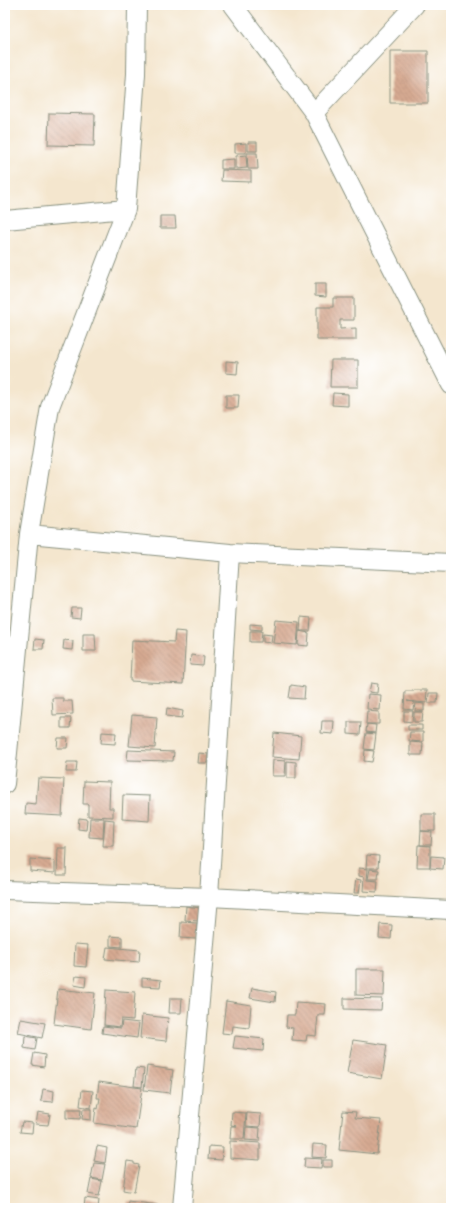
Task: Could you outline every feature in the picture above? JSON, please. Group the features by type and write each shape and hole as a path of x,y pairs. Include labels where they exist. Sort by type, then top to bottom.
{"street":[{"path":"5,784 29,534 50,407 126,209 136,74 137,5"},
{"path":"233,5 314,113 451,384"},
{"path":"314,113 415,5"},
{"path":"5,209 14,219 126,209"},
{"path":"29,534 230,553 451,563"},
{"path":"182,1208 209,897 230,553"},
{"path":"5,890 209,897 451,910"}],"building":[{"path":"390,51 428,51 428,103 390,103"},
{"path":"49,113 95,114 94,146 48,145"},
{"path":"248,142 257,142 257,151 248,151"},
{"path":"246,143 246,153 235,153 235,144"},
{"path":"247,153 257,153 258,169 248,169"},
{"path":"246,155 247,168 236,169 236,156"},
{"path":"234,159 234,169 221,169 221,160"},
{"path":"222,170 251,171 251,182 221,181"},
{"path":"160,216 175,216 176,228 160,228"},
{"path":"315,284 326,284 326,297 315,296"},
{"path":"333,298 354,298 354,320 340,320 340,329 356,328 356,340 317,340 317,307 333,307"},
{"path":"331,360 358,360 358,387 330,387"},
{"path":"226,361 238,362 237,374 226,373"},
{"path":"333,393 348,394 348,406 332,405"},
{"path":"226,395 239,395 238,408 226,408"},
{"path":"72,608 81,608 80,618 71,617"},
{"path":"301,617 311,618 310,631 300,631"},
{"path":"276,620 299,622 297,645 273,643"},
{"path":"250,624 262,625 262,630 250,629"},
{"path":"175,631 186,632 183,684 130,681 132,640 174,642"},
{"path":"250,631 262,631 261,642 250,642"},
{"path":"299,631 309,633 308,646 298,645"},
{"path":"83,634 95,634 96,651 83,651"},
{"path":"263,634 272,635 271,643 263,642"},
{"path":"35,639 44,640 43,649 34,649"},
{"path":"64,640 73,641 72,650 63,649"},
{"path":"191,655 204,657 203,666 190,665"},
{"path":"371,683 378,684 377,693 369,692"},
{"path":"291,685 305,687 304,699 289,698"},
{"path":"427,690 426,703 407,701 414,702 413,710 404,709 405,691"},
{"path":"429,693 438,693 437,703 428,703"},
{"path":"368,694 381,695 380,710 367,709"},
{"path":"52,698 63,698 63,701 72,701 73,714 53,715"},
{"path":"416,703 424,704 424,711 415,711"},
{"path":"167,708 183,711 182,718 166,716"},
{"path":"367,711 379,712 379,724 366,724"},
{"path":"404,711 413,711 412,722 404,721"},
{"path":"414,712 423,712 422,722 414,722"},
{"path":"132,715 157,717 155,748 129,746"},
{"path":"61,718 71,718 70,728 61,728"},
{"path":"322,721 334,721 333,734 321,733"},
{"path":"348,722 361,722 360,735 348,734"},
{"path":"367,724 376,725 375,733 366,732"},
{"path":"408,725 422,725 422,730 408,730"},
{"path":"102,732 116,733 115,744 101,743"},
{"path":"410,732 423,732 423,742 409,741"},
{"path":"274,733 301,736 299,759 272,757"},
{"path":"366,733 376,734 374,750 364,749"},
{"path":"58,738 68,738 67,748 57,748"},
{"path":"410,742 423,743 422,755 410,755"},
{"path":"128,750 174,752 173,761 127,760"},
{"path":"365,750 374,751 372,762 364,761"},
{"path":"199,753 208,754 207,763 198,763"},
{"path":"273,760 286,761 285,776 272,776"},
{"path":"287,761 296,762 296,778 287,778"},
{"path":"67,762 77,762 76,772 66,772"},
{"path":"38,778 64,779 62,816 25,814 26,803 36,804"},
{"path":"84,781 110,782 109,808 113,808 113,817 88,816 88,804 83,804"},
{"path":"123,795 150,796 149,821 122,819"},
{"path":"421,814 435,814 435,831 421,831"},
{"path":"79,818 87,819 86,830 78,829"},
{"path":"90,818 104,818 103,838 89,837"},
{"path":"105,819 114,820 113,846 103,846"},
{"path":"421,831 432,832 431,845 420,845"},
{"path":"418,845 430,846 430,867 417,867"},
{"path":"58,848 67,848 66,875 57,875"},
{"path":"367,855 379,856 378,868 366,868"},
{"path":"431,856 444,857 443,869 430,868"},
{"path":"30,859 55,861 55,873 30,871"},
{"path":"359,868 368,869 367,880 378,881 377,892 363,891 364,877 359,876"},
{"path":"370,869 379,870 378,879 368,879"},
{"path":"356,879 361,880 359,893 354,893"},
{"path":"186,906 200,908 198,921 185,920"},
{"path":"181,922 197,923 196,939 180,938"},
{"path":"380,924 392,925 391,939 379,938"},
{"path":"110,936 122,937 122,947 110,946"},
{"path":"75,944 88,945 86,967 74,966"},
{"path":"107,947 140,950 139,962 105,959"},
{"path":"356,969 385,969 384,996 356,995"},
{"path":"76,976 86,977 85,987 74,985"},
{"path":"142,978 161,980 160,987 142,986"},
{"path":"252,988 276,992 275,1002 250,998"},
{"path":"58,989 95,993 91,1029 54,1024"},
{"path":"106,990 135,992 133,1020 121,1019 120,1027 104,1025"},
{"path":"170,998 182,998 181,1013 169,1013"},
{"path":"344,998 382,999 381,1010 344,1009"},
{"path":"226,1001 251,1005 249,1028 233,1026 232,1034 222,1033"},
{"path":"296,1002 326,1004 325,1015 318,1015 316,1036 307,1035 306,1041 292,1040 293,1028 286,1027 287,1015 295,1015"},
{"path":"142,1015 168,1018 166,1041 140,1038"},
{"path":"21,1019 45,1023 42,1038 18,1033"},
{"path":"122,1021 139,1023 137,1038 102,1033 103,1026 121,1028"},
{"path":"25,1036 37,1038 35,1050 24,1048"},
{"path":"235,1036 264,1039 263,1051 233,1048"},
{"path":"353,1040 387,1045 382,1079 347,1073"},
{"path":"34,1053 45,1055 44,1067 32,1065"},
{"path":"147,1066 173,1070 170,1093 144,1090"},
{"path":"136,1068 144,1069 142,1087 134,1086"},
{"path":"99,1082 142,1088 136,1129 94,1123 96,1108 98,1109 100,1098 97,1098"},
{"path":"43,1089 54,1091 53,1102 41,1101"},
{"path":"82,1090 93,1091 91,1108 80,1106"},
{"path":"66,1109 81,1109 80,1119 66,1118"},
{"path":"83,1109 91,1109 91,1120 82,1119"},
{"path":"343,1111 356,1112 355,1118 381,1120 377,1154 339,1150"},
{"path":"38,1112 50,1114 48,1125 36,1124"},
{"path":"232,1112 246,1113 244,1139 230,1139 231,1126 237,1126 231,1125"},
{"path":"247,1113 261,1114 260,1127 246,1126"},
{"path":"22,1122 33,1123 32,1133 20,1132"},
{"path":"246,1127 260,1128 259,1141 245,1140"},
{"path":"230,1141 260,1143 260,1160 230,1158"},
{"path":"313,1144 327,1145 326,1158 312,1157"},
{"path":"97,1146 107,1148 105,1163 94,1161"},
{"path":"209,1146 223,1147 222,1160 208,1159"},
{"path":"305,1158 322,1159 321,1168 304,1167"},
{"path":"323,1160 332,1160 332,1167 323,1167"},
{"path":"127,1161 134,1162 134,1164 139,1165 134,1192 123,1190"},
{"path":"94,1163 105,1164 102,1180 91,1178"},
{"path":"91,1179 102,1181 99,1196 88,1194"},
{"path":"85,1198 99,1200 98,1208 84,1208"},
{"path":"128,1201 158,1205 157,1208 127,1208"}]}
